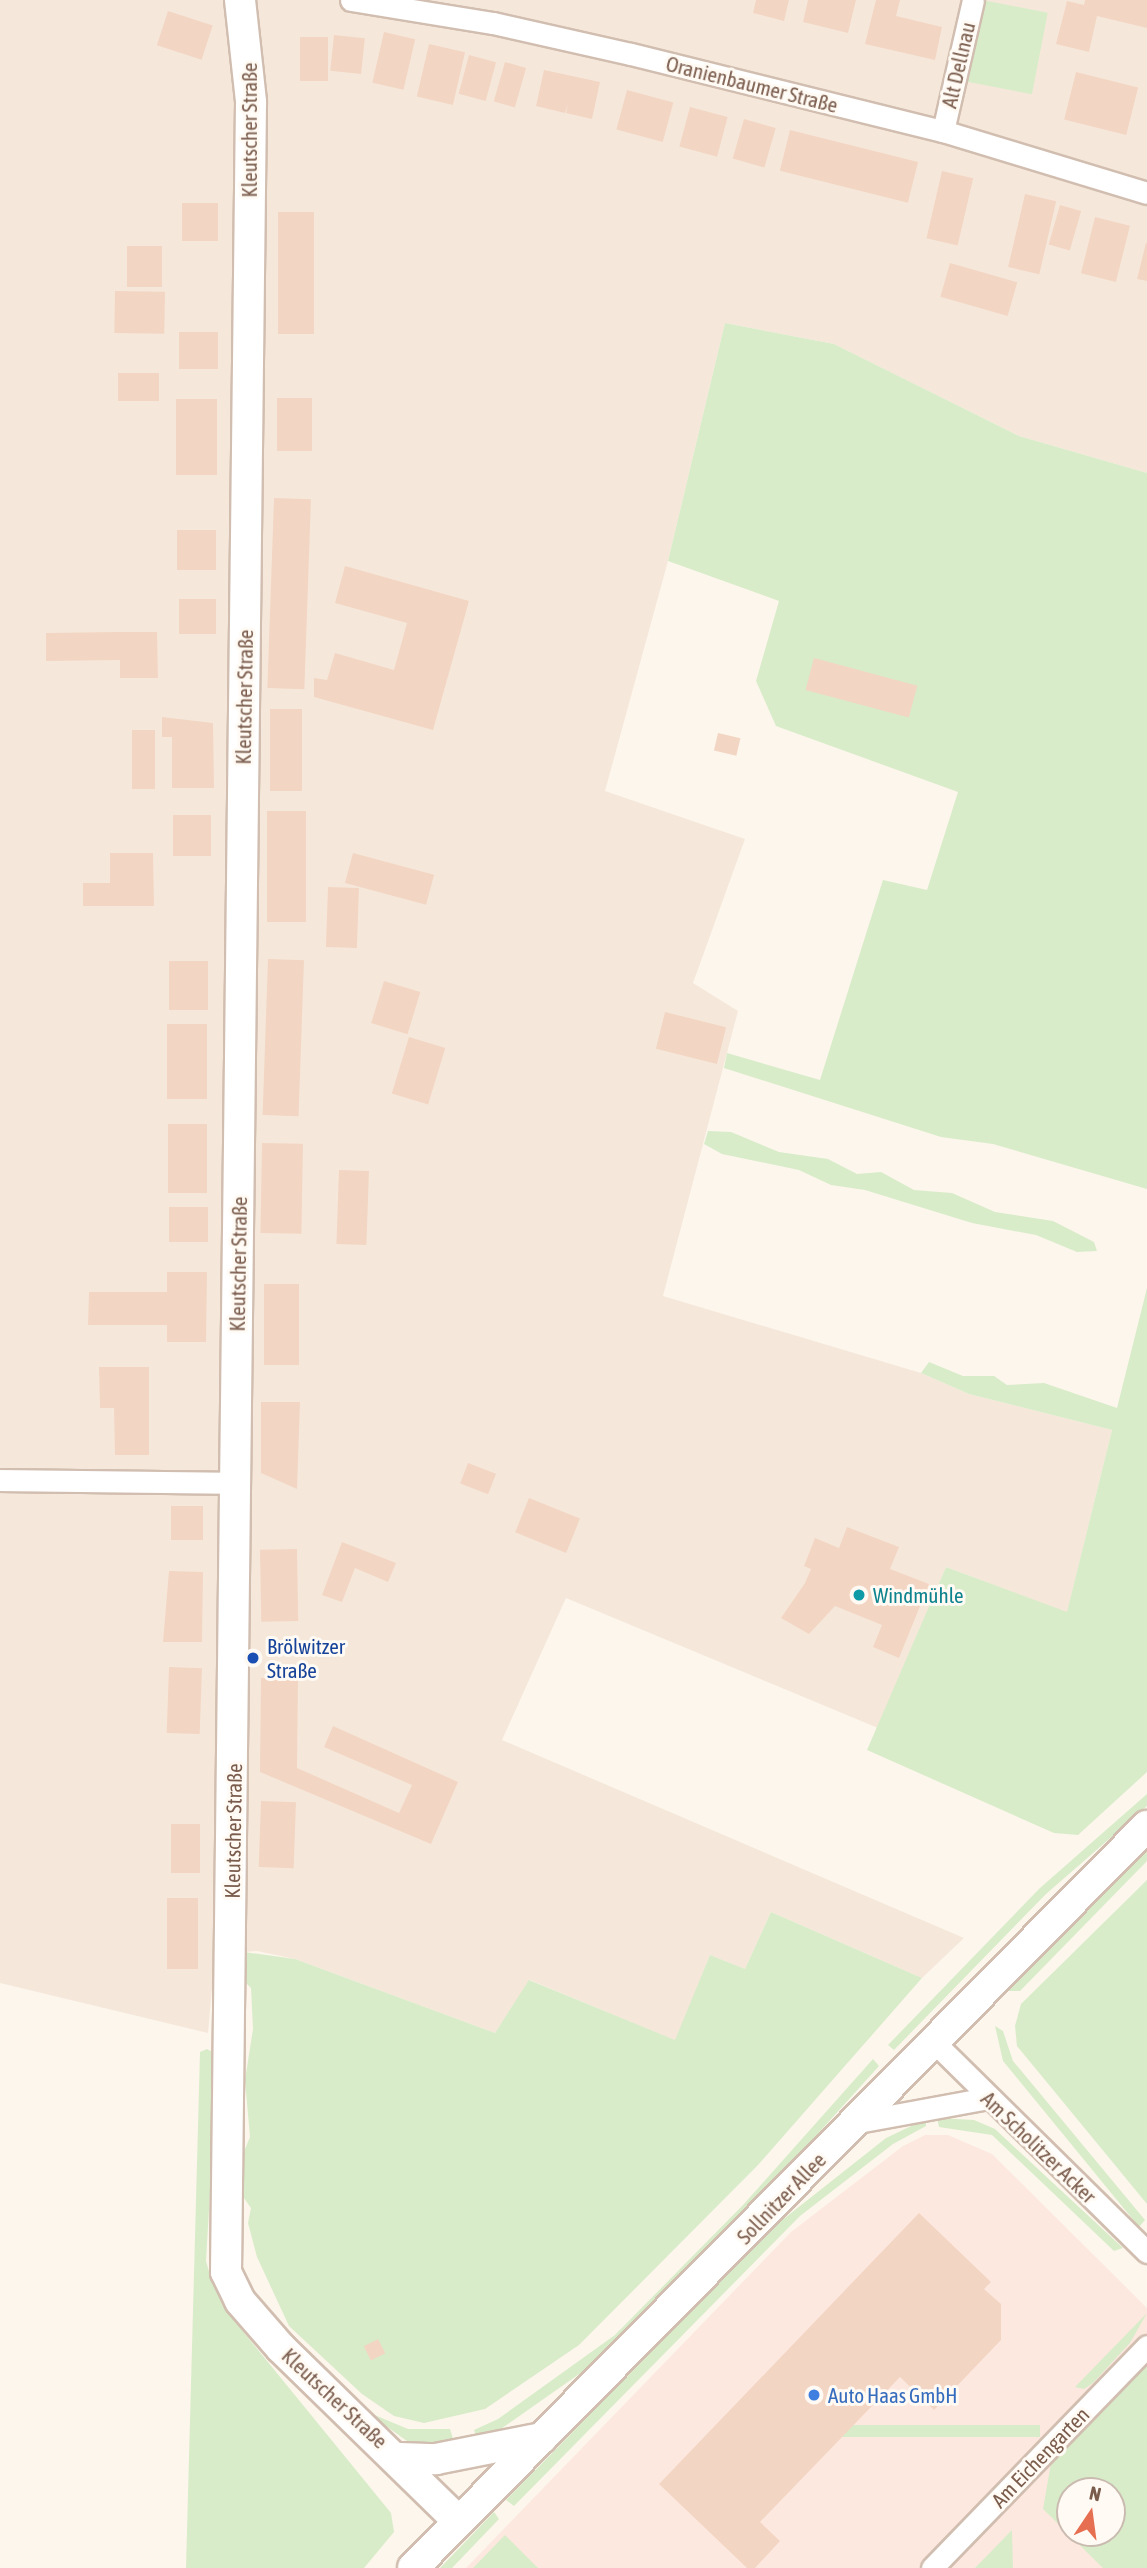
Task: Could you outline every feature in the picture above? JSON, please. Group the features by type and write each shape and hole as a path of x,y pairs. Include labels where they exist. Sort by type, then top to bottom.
{"street":[{"name":"Kleutscher Straße","path":"240,0 251,102 226,2272 240,2301 281,2348 400,2459 458,2521"},
{"name":"Oranienbaumer Straße","path":"351,0 494,23 943,131 1147,193"},
{"name":"Alt Dellnau","path":"943,131 972,0"},
{"path":"0,1480 236,1483"},
{"name":"Sollnitzer Allee","path":"413,2568 932,2040 1147,1826"},
{"name":"Am Scholitzer Acker","path":"932,2040 1147,2252"},
{"path":"852,2123 988,2098"},
{"name":"Am Eichengarten","path":"932,2568 1147,2346"},
{"name":"Kleutscher Straße","path":"400,2459 447,2457 542,2438"}],"shaded area":[{"path":"0,0 1147,0 1147,473 1019,436 834,344 725,323 668,561 605,791 745,839 693,983 738,1011 663,1296 921,1373 969,1394 1112,1430 1067,1613 946,1567 878,1728 566,1598 502,1740 964,1938 922,1978 771,1912 745,1969 710,1955 676,2041 530,1980 495,2033 295,1959 257,1951 215,1955 208,2033 0,1983"},
{"path":"925,2135 948,2135 992,2154 1147,2308 1147,2568 466,2568 791,2232 903,2146"}],"green space":[{"path":"982,0 1048,13 1032,94 966,81"},
{"path":"725,323 834,344 1019,436 1147,473 1147,1189 993,1144 941,1137 724,1068 727,1053 820,1080 883,880 927,890 958,792 776,726 756,681 779,601 668,561"},
{"path":"708,1131 731,1132 779,1152 828,1159 857,1174 881,1172 914,1190 952,1193 995,1212 1053,1221 1094,1242 1097,1251 1077,1252 1036,1235 972,1223 865,1190 831,1185 799,1170 722,1154 704,1144"},
{"path":"1147,1288 1147,1772 1078,1835 1054,1833 867,1750 946,1567 1067,1612 1112,1430 969,1394 921,1373 929,1362 963,1376 994,1376 1007,1385 1044,1383 1117,1408"},
{"path":"1147,1794 1147,1806 1046,1894 894,2050 888,2045 1040,1888"},
{"path":"1147,1849 1147,1861 1020,1991 1006,1991"},
{"path":"1147,1880 1147,2204 1017,2046 1015,2026 1021,2004"},
{"path":"771,1912 922,1978 758,2165 579,2345 485,2409 424,2423 394,2416 362,2394 289,2326 257,2257 248,2223 251,2208 239,2191 240,2161 250,2137 245,2080 253,2029 251,1988 239,1976 244,1952 295,1959 495,2033 529,1980 675,2040 710,1955 745,1969"},
{"path":"995,2026 1003,2031 1013,2061 1145,2220 1139,2227 1003,2061"},
{"path":"207,2049 218,2055 206,2261 212,2282 232,2318 391,2513 394,2532 364,2568 186,2568 200,2052"},
{"path":"873,2059 879,2066 749,2210 602,2358 498,2431 477,2439 474,2430 498,2419 615,2335 743,2205"},
{"path":"937,2118 974,2120 995,2129 1123,2248 1114,2251 992,2135 939,2127"},
{"path":"926,2119 926,2126 893,2144 800,2216 514,2506 506,2500 776,2225 886,2138"},
{"path":"1147,2313 1130,2343 1093,2383 1084,2389 1075,2387"},
{"path":"1147,2366 1147,2568 1103,2568 1082,2547 1126,2547 1126,2477 1056,2477 1056,2522 1043,2509 1051,2463"},
{"path":"365,2411 408,2429 450,2429 455,2445 407,2441"},
{"path":"841,2425 1040,2425 1040,2437 841,2437"},
{"path":"494,2512 499,2519 452,2568 440,2568"},
{"path":"1012,2530 1013,2568 975,2568"},
{"path":"505,2535 538,2568 473,2568"}],"building":[{"path":"756,0 789,0 784,21 753,13"},
{"path":"808,0 856,0 848,33 803,22"},
{"path":"876,0 900,0 896,16 942,27 935,60 865,44"},
{"path":"1085,0 1147,0 1147,28 1097,16 1089,52 1056,44 1067,1 1084,5"},
{"path":"168,11 213,26 202,60 157,45"},
{"path":"384,32 415,39 403,90 372,83"},
{"path":"334,35 365,38 361,74 330,71"},
{"path":"300,37 328,37 328,81 300,81"},
{"path":"429,44 465,52 453,105 417,97"},
{"path":"469,55 496,62 486,101 459,94"},
{"path":"505,62 526,68 515,107 494,101"},
{"path":"544,70 600,82 592,119 566,113 568,104 565,113 536,106"},
{"path":"1076,72 1138,87 1126,135 1064,120"},
{"path":"627,90 673,102 663,142 616,130"},
{"path":"690,107 728,117 717,157 679,147"},
{"path":"744,119 776,128 764,168 733,158"},
{"path":"790,130 918,162 908,203 780,171"},
{"path":"942,171 973,178 958,245 926,238"},
{"path":"1025,194 1056,201 1039,274 1008,267"},
{"path":"182,203 218,203 218,241 182,241"},
{"path":"1060,205 1081,211 1070,250 1049,244"},
{"path":"278,212 314,212 314,334 278,334"},
{"path":"1095,217 1130,226 1116,282 1081,273"},
{"path":"1147,243 1147,281 1137,279"},
{"path":"127,246 162,246 162,287 127,287"},
{"path":"950,263 1017,282 1008,316 940,297"},
{"path":"115,291 165,292 164,334 114,333"},
{"path":"179,332 218,332 218,369 179,369"},
{"path":"118,373 159,373 159,401 118,401"},
{"path":"277,398 312,398 312,451 277,451"},
{"path":"176,399 217,399 217,475 176,475"},
{"path":"274,498 311,499 304,689 267,688"},
{"path":"177,530 216,530 216,570 177,570"},
{"path":"345,566 469,601 433,730 314,697 314,678 327,680 335,653 394,670 407,623 335,603"},
{"path":"179,599 216,599 216,634 179,634"},
{"path":"157,632 158,678 120,678 120,660 46,661 46,633"},
{"path":"814,658 917,686 909,718 805,690"},
{"path":"270,709 302,709 302,791 270,791"},
{"path":"162,717 213,723 214,788 172,788 172,737 162,737"},
{"path":"132,730 155,730 155,789 132,789"},
{"path":"718,733 740,738 736,756 714,751"},
{"path":"267,811 306,811 306,922 267,922"},
{"path":"173,815 211,815 211,856 173,856"},
{"path":"110,853 153,853 154,906 83,906 83,883 110,883"},
{"path":"353,853 434,875 426,905 345,883"},
{"path":"328,887 359,888 357,948 326,947"},
{"path":"268,959 304,960 299,1116 263,1115"},
{"path":"169,961 208,961 208,1010 169,1010"},
{"path":"384,981 420,992 407,1034 371,1023"},
{"path":"665,1012 726,1027 717,1064 656,1049"},
{"path":"167,1024 207,1024 207,1099 167,1099"},
{"path":"409,1037 445,1048 428,1105 392,1093"},
{"path":"168,1124 207,1124 207,1193 168,1193"},
{"path":"262,1143 303,1144 301,1234 260,1233"},
{"path":"339,1170 369,1171 366,1245 336,1244"},
{"path":"169,1207 208,1207 208,1242 169,1242"},
{"path":"167,1272 207,1272 206,1342 167,1342 167,1325 88,1325 89,1292 167,1292"},
{"path":"264,1284 299,1284 299,1365 264,1365"},
{"path":"99,1367 149,1367 149,1455 115,1455 114,1408 100,1408"},
{"path":"261,1402 300,1402 297,1489 261,1473"},
{"path":"468,1463 496,1474 488,1494 460,1484"},
{"path":"529,1498 580,1519 566,1553 515,1532"},
{"path":"171,1506 203,1506 203,1540 171,1540"},
{"name":"Windmühle","path":"847,1527 899,1547 890,1569 929,1584 899,1658 873,1647 882,1625 835,1606 809,1634 781,1618 805,1583 811,1569 804,1566 815,1538 839,1548"},
{"path":"342,1542 396,1563 388,1582 355,1568 342,1602 322,1595"},
{"path":"297,1549 298,1621 261,1622 260,1550"},
{"path":"169,1571 203,1572 202,1642 163,1642"},
{"path":"169,1667 202,1668 200,1734 167,1733"},
{"path":"261,1678 298,1679 297,1768 399,1813 412,1785 324,1747 333,1726 458,1782 431,1844 260,1772"},
{"path":"261,1801 296,1802 294,1868 259,1867"},
{"path":"171,1824 200,1824 200,1873 171,1873"},
{"path":"167,1898 198,1898 198,1969 167,1969"},
{"name":"Auto Haas GmbH","path":"919,2213 991,2282 984,2289 1001,2304 1001,2340 934,2410 900,2377 760,2522 780,2541 755,2568 747,2568 659,2484"},
{"path":"378,2339 385,2353 371,2361 364,2346"}],"place":[{"name":"Windmühle","path":"859,1595"},
{"name":"Brölwitzer Straße","path":"253,1658"},
{"name":"Auto Haas GmbH","path":"814,2395"}]}
